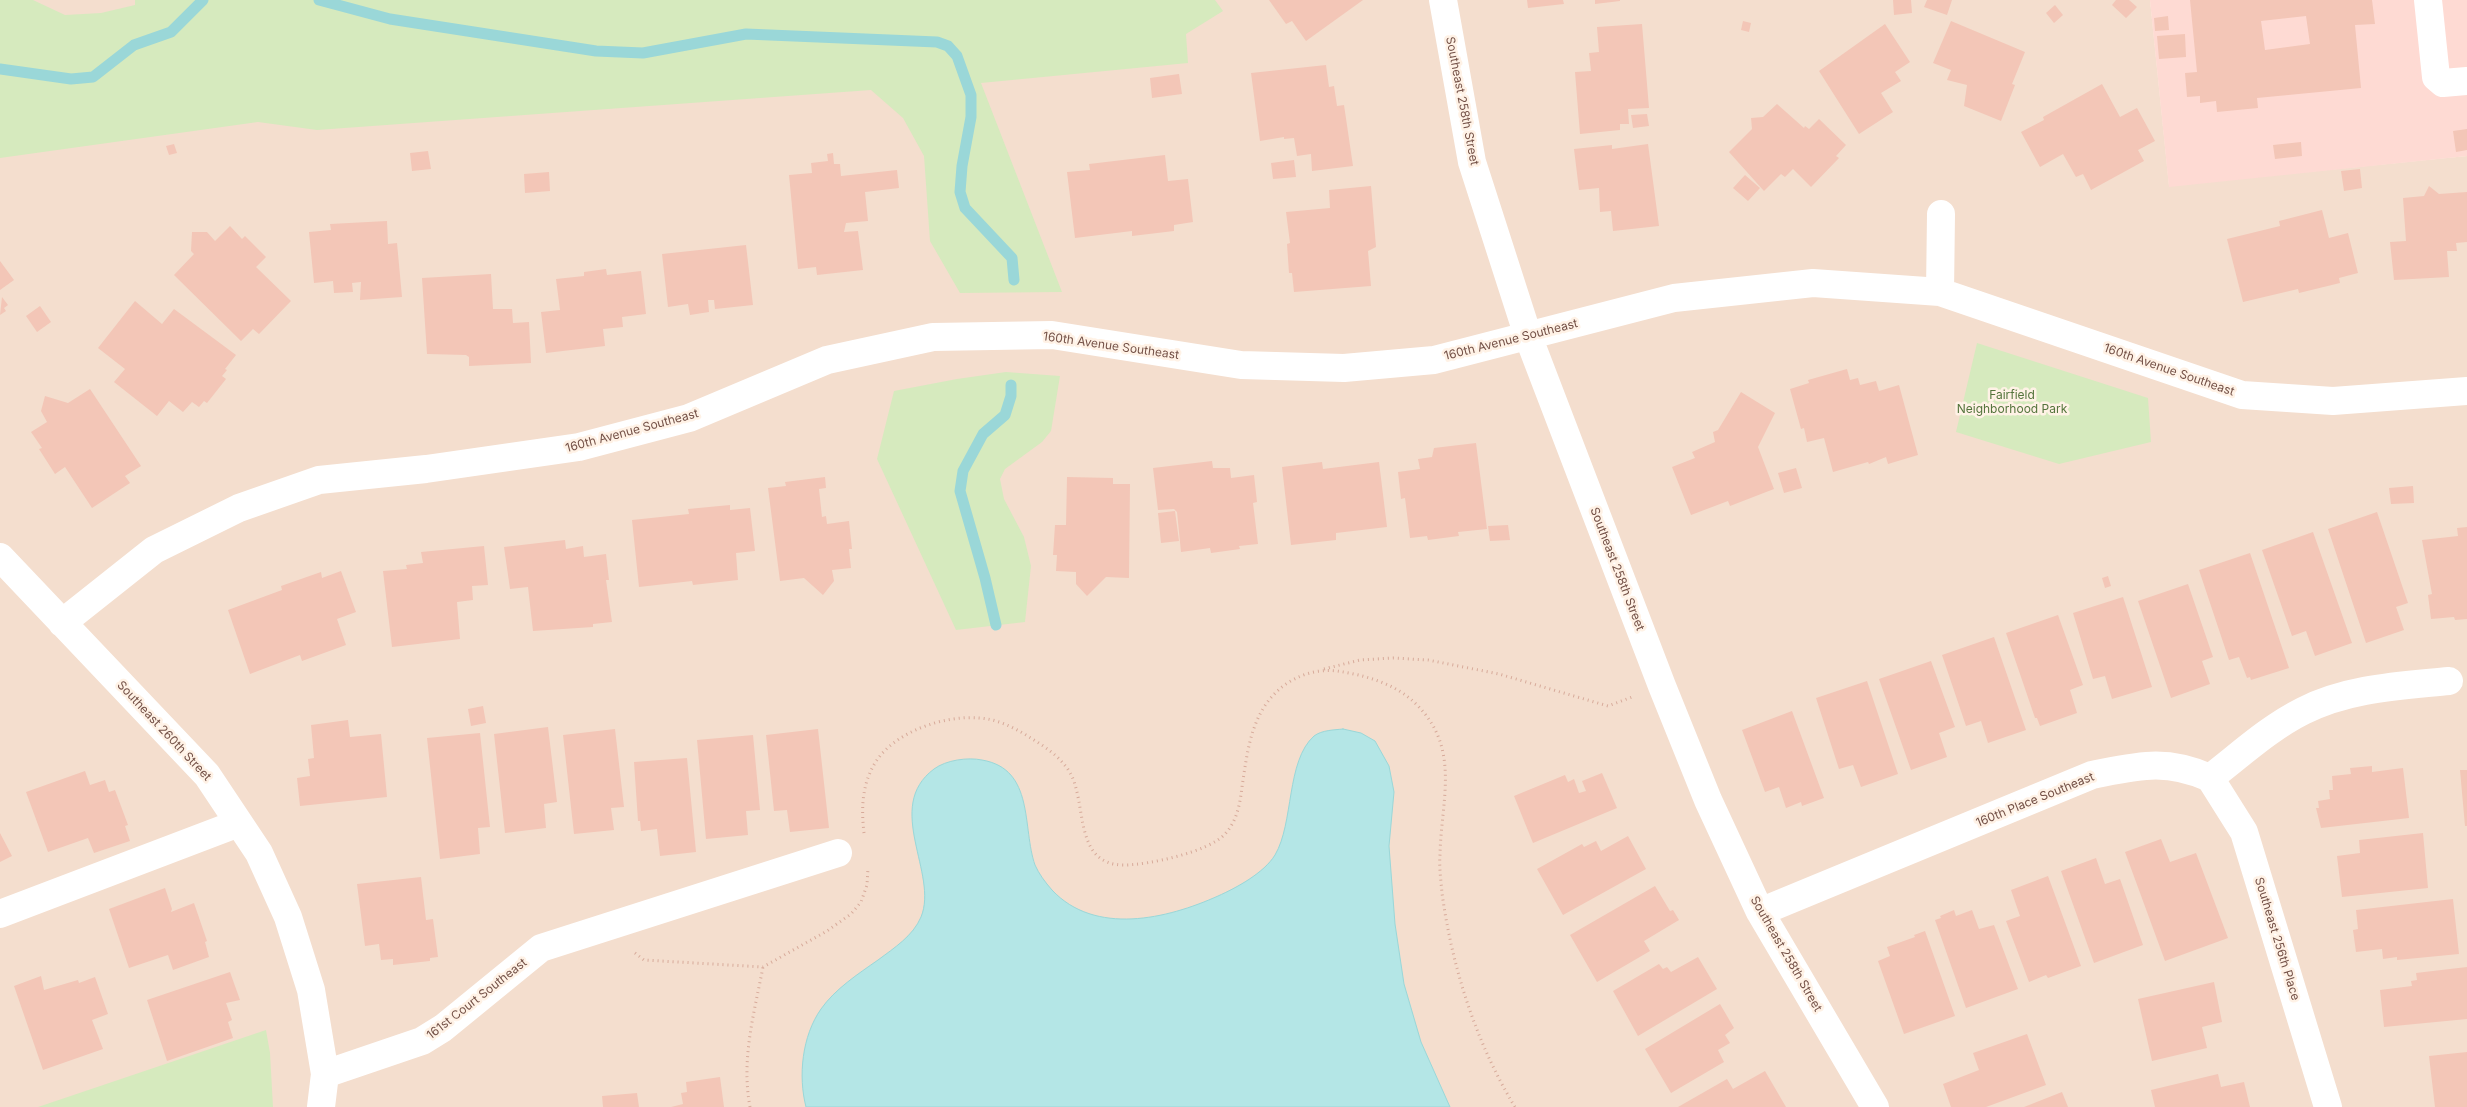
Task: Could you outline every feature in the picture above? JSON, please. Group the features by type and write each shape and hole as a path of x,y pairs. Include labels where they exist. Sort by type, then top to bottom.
{"street":[{"name":"Southeast 258th Street","path":"1443,0 1472,162 1528,336 1662,686 1708,800 1760,912 1874,1107"},
{"path":"2428,0 2436,77 2443,83 2467,81"},
{"path":"1940,214 1940,292"},
{"name":"160th Avenue Southeast","path":"62,623 154,550 239,508 319,480 426,469 580,447 689,418 827,360 932,337 1052,335 1241,365 1344,368 1434,360 1674,298 1813,283 1940,292 2242,395 2333,401 2467,391"},
{"name":"Southeast 260th Street","path":"0,556 207,775 259,853 288,917 311,990 325,1074 321,1107"},
{"path":"2210,778 2278,726 2304,711 2337,698 2359,692 2449,681"},
{"name":"160th Place Southeast","path":"1760,912 2092,776 2133,767 2166,765 2188,768 2210,778"},
{"name":"Southeast 256th Place","path":"2210,778 2244,832 2328,1107"},
{"path":"0,914 239,823"},
{"name":"161st Court Southeast","path":"325,1074 422,1041 443,1028 541,948 838,853"}],"path":[{"path":"865,839 861,806 866,784 877,760 894,743 930,725 952,719 977,718 1002,722 1051,750 1068,769 1076,784 1084,832 1091,848 1102,859 1113,865 1130,865 1168,859 1210,845 1225,835 1237,816 1254,725 1262,708 1276,691 1294,679 1360,660 1392,658 1428,660 1499,674 1608,706 1662,686"},
{"path":"1321,670 1355,674 1376,680 1399,692 1416,704 1436,728 1443,747 1446,776 1439,857 1442,893 1452,950 1468,1002 1489,1058 1515,1107"},
{"path":"630,950 644,960 763,967 827,931 851,914 861,902 867,885 868,867"},
{"path":"750,1107 746,1066 748,1040 763,967"}],"shaded area":[{"path":"0,0 2150,0 2169,186 2467,156 2467,1107 0,1107"},
{"path":"2150,0 2467,0 2467,156 2169,187"}],"green space":[{"path":"0,0 33,0 65,15 101,13 135,5 135,0 1215,0 1223,11 1186,34 1188,63 981,83 1062,292 960,293 930,241 924,156 903,118 871,90 317,130 258,122 0,158"},
{"name":"Fairfield Neighborhood Park","path":"1977,343 2148,398 2151,442 2059,464 1956,432"},
{"path":"1006,372 1060,376 1051,431 1042,442 1005,469 1000,479 1004,499 1024,537 1031,566 1025,622 956,630 877,459 894,391"},
{"path":"266,1030 270,1053 273,1107 38,1107"}],"water":[{"path":"1343,729 1361,733 1375,741 1389,766 1394,792 1389,846 1395,924 1404,984 1421,1042 1450,1107 806,1107 802,1082 803,1056 810,1031 821,1009 847,982 903,941 918,924 921,917 925,900 912,821 913,802 920,785 934,769 951,761 976,759 999,766 1011,775 1019,787 1024,802 1035,865 1042,878 1052,890 1069,904 1089,914 1110,918 1132,919 1177,911 1198,904 1233,889 1264,868 1275,855 1281,842 1294,776 1305,747 1317,734"}],"building":[{"path":"1269,0 1363,0 1306,41 1292,21 1286,24"},
{"path":"1527,0 1563,0 1564,4 1528,8"},
{"path":"1595,0 1620,0 1620,1 1595,4"},
{"path":"1893,0 1911,0 1912,13 1894,15"},
{"path":"1927,0 1952,0 1947,15 1924,7"},
{"path":"2116,0 2129,0 2137,7 2126,18 2112,5"},
{"path":"2190,0 2372,0 2375,24 2355,25 2361,88 2257,98 2258,108 2217,112 2216,101 2200,103 2200,96 2187,97 2185,73 2197,72","holes":["2306,16 2310,44 2265,50 2261,21"]},
{"path":"2055,5 2063,15 2054,23 2046,13"},
{"path":"2168,16 2169,30 2155,31 2154,18"},
{"path":"1743,21 1751,23 1749,32 1741,30"},
{"path":"1951,21 2025,52 2012,84 2015,85 2001,121 1964,106 1967,85 1947,80 1951,70 1933,63"},
{"path":"1642,24 1649,108 1628,109 1629,124 1620,124 1620,130 1580,134 1575,72 1591,71 1589,53 1599,52 1597,27"},
{"path":"1885,24 1910,62 1895,72 1901,81 1881,93 1893,112 1859,134 1819,71"},
{"path":"2185,34 2186,57 2159,59 2157,36"},
{"path":"1326,65 1329,87 1334,86 1337,106 1344,105 1353,166 1312,171 1311,154 1297,156 1294,138 1284,139 1284,137 1260,141 1251,73"},
{"path":"1179,74 1182,94 1152,98 1150,78"},
{"path":"2102,84 2120,117 2137,108 2155,141 2138,150 2144,161 2091,190 2083,174 2076,177 2063,154 2040,167 2021,132 2044,120 2043,117"},
{"path":"1777,104 1804,128 1805,126 1809,129 1819,119 1846,145 1836,156 1839,158 1811,187 1793,169 1785,177 1781,174 1764,191 1729,152 1752,129 1751,118 1763,117"},
{"path":"1647,114 1649,126 1633,128 1631,115"},
{"path":"2467,129 2467,150 2456,152 2453,131"},
{"path":"2301,142 2302,156 2275,159 2273,145"},
{"path":"174,144 177,153 169,155 166,146"},
{"path":"1648,144 1659,226 1613,231 1611,211 1600,212 1599,188 1579,190 1574,149 1612,145 1612,149"},
{"path":"428,151 431,169 412,171 410,153"},
{"path":"833,153 834,164 840,164 841,176 897,170 899,188 865,192 868,221 846,223 844,232 858,231 863,270 817,275 816,267 798,269 789,175 812,173 811,163 828,161 827,154"},
{"path":"1165,155 1168,181 1188,179 1193,222 1174,225 1174,231 1132,236 1132,231 1075,238 1067,172 1090,170 1089,164"},
{"path":"1294,160 1296,177 1273,179 1271,163"},
{"path":"2360,169 2362,188 2344,191 2341,171"},
{"path":"549,172 550,191 525,193 524,174"},
{"path":"1745,175 1760,188 1748,201 1733,188"},
{"path":"1371,186 1376,247 1368,251 1371,286 1294,292 1292,273 1289,273 1287,244 1290,243 1286,212 1330,208 1329,190"},
{"path":"2429,186 2439,194 2467,192 2467,242 2456,243 2457,251 2447,251 2449,277 2394,280 2390,242 2406,241 2403,198 2424,196"},
{"path":"2322,210 2329,238 2348,233 2358,273 2339,278 2340,283 2299,293 2298,289 2243,302 2227,239 2280,226 2279,221"},
{"path":"387,221 388,244 397,243 402,297 360,300 361,282 352,283 353,292 334,293 333,281 314,283 309,232 331,230 330,224"},
{"path":"230,226 242,239 245,236 266,257 256,267 291,301 259,334 253,329 241,341 174,275 194,254 191,251 192,232 207,232 215,241"},
{"path":"746,245 753,305 715,309 714,300 708,300 709,312 690,315 688,304 668,307 662,254"},
{"path":"0,261 14,280 0,290"},
{"path":"606,269 607,275 641,271 646,314 622,317 623,327 603,329 605,346 546,353 541,312 560,310 556,279 584,276 584,272"},
{"path":"491,274 493,309 512,309 513,323 529,322 531,363 469,366 469,357 466,355 427,354 422,278"},
{"path":"2,297 8,305 4,308 6,311 0,315"},
{"path":"135,301 162,324 174,309 236,355 222,376 226,379 207,403 204,401 199,407 192,402 183,412 169,401 157,416 114,382 125,369 98,348"},
{"path":"40,306 51,322 37,332 26,316"},
{"path":"1847,369 1850,380 1858,378 1860,385 1876,381 1879,391 1899,385 1918,455 1888,464 1886,457 1869,464 1868,462 1833,472 1824,438 1807,442 1804,428 1801,429 1790,389 1809,383 1808,380"},
{"path":"90,389 141,466 125,476 130,483 92,508 65,467 55,474 39,449 42,448 31,432 47,422 41,411 45,396 68,403"},
{"path":"1741,392 1775,413 1758,447 1774,489 1730,506 1728,501 1691,515 1672,467 1695,458 1692,452 1715,442 1713,432 1718,430"},
{"path":"1476,443 1487,529 1458,532 1459,536 1428,540 1427,536 1410,538 1405,498 1401,499 1398,472 1420,469 1418,459 1432,457 1434,448"},
{"path":"1212,461 1213,468 1230,468 1231,478 1254,475 1257,502 1253,503 1258,544 1239,546 1240,549 1211,553 1210,548 1181,552 1177,512 1174,509 1158,510 1153,468"},
{"path":"1322,462 1323,469 1379,462 1387,527 1336,533 1336,540 1291,545 1282,467"},
{"path":"1796,468 1802,488 1784,493 1778,473"},
{"path":"825,477 826,488 819,489 822,517 826,516 827,524 849,521 852,549 849,549 851,568 832,570 834,581 823,595 804,578 780,581 768,488 786,486 785,482"},
{"path":"1067,477 1113,478 1113,484 1130,484 1129,578 1106,577 1087,596 1076,584 1076,572 1056,571 1057,555 1053,555 1055,525 1066,525"},
{"path":"2413,486 2414,503 2391,504 2389,488"},
{"path":"730,505 730,510 750,508 755,551 736,553 738,580 693,585 692,581 639,587 632,520 689,514 688,509"},
{"path":"1175,511 1179,541 1161,543 1158,513"},
{"path":"2377,512 2408,603 2396,607 2404,630 2366,643 2328,529"},
{"path":"1508,525 1510,540 1490,541 1488,526"},
{"path":"2467,527 2467,619 2455,620 2454,617 2431,619 2428,595 2432,594 2422,540 2458,536 2457,528"},
{"path":"2313,532 2352,643 2315,656 2306,631 2292,636 2262,550"},
{"path":"565,540 566,549 583,546 584,557 606,554 609,580 606,580 612,622 593,624 593,627 533,631 528,587 510,589 504,547"},
{"path":"484,546 488,585 472,586 473,600 457,602 460,639 392,647 383,571 407,569 406,565 423,563 421,552"},
{"path":"2250,553 2289,668 2251,680 2250,677 2247,678 2239,657 2229,660 2199,570"},
{"path":"341,571 356,612 337,619 346,645 302,661 300,655 250,674 228,610 282,590 281,586 321,572 322,578"},
{"path":"2108,576 2111,586 2105,588 2102,578"},
{"path":"2188,584 2213,657 2202,661 2210,684 2171,698 2138,601"},
{"path":"2123,597 2152,687 2112,699 2105,676 2093,679 2073,613"},
{"path":"2058,615 2083,685 2070,690 2077,713 2040,726 2037,718 2035,718 2006,633"},
{"path":"1994,637 2026,730 1988,743 1981,721 1966,726 1942,655"},
{"path":"1931,661 1955,727 1939,733 1947,757 1911,770 1879,679"},
{"path":"1867,681 1898,774 1861,787 1853,765 1839,769 1816,698"},
{"path":"483,706 486,723 471,726 468,709"},
{"path":"1792,711 1824,798 1802,806 1801,802 1786,808 1779,787 1765,792 1742,730"},
{"path":"348,720 350,737 381,734 387,797 300,806 297,778 310,776 308,759 314,758 311,725"},
{"path":"548,727 557,802 544,804 546,828 505,833 494,734"},
{"path":"615,729 624,807 611,808 614,830 574,834 563,735"},
{"path":"818,729 829,828 790,832 787,810 774,811 766,735"},
{"path":"480,733 490,827 478,828 480,854 440,859 427,738"},
{"path":"753,735 760,810 746,811 748,835 706,839 697,740"},
{"path":"687,758 696,852 660,856 657,829 641,831 640,821 638,821 634,762"},
{"path":"2372,766 2372,772 2403,768 2409,818 2321,828 2316,808 2319,808 2318,801 2330,799 2329,790 2333,790 2332,776 2351,774 2350,768"},
{"path":"2460,770 2467,770 2467,826 2465,826"},
{"path":"85,771 90,785 105,780 109,792 115,790 128,825 125,826 130,841 94,853 88,838 48,852 26,792"},
{"path":"1602,773 1617,808 1533,843 1514,796 1565,775 1568,782 1574,779 1579,793 1586,791 1582,781"},
{"path":"0,833 12,856 0,862"},
{"path":"2423,833 2428,888 2342,897 2337,856 2360,853 2359,840"},
{"path":"1628,836 1646,869 1563,915 1537,869 1582,844 1584,847 1596,841 1601,851"},
{"path":"2161,839 2170,862 2196,853 2228,938 2165,961 2125,852"},
{"path":"2096,858 2105,884 2120,879 2143,945 2094,963 2061,871"},
{"path":"2048,876 2081,966 2048,978 2046,975 2029,982 2006,921 2020,916 2011,890"},
{"path":"421,877 426,920 433,919 438,957 430,958 430,961 393,965 393,959 381,960 379,944 365,946 357,884"},
{"path":"1655,886 1670,911 1673,910 1679,920 1644,941 1650,951 1597,982 1570,935"},
{"path":"165,888 172,909 171,912 194,903 207,941 205,942 209,957 173,970 168,955 129,968 109,909"},
{"path":"2453,899 2459,954 2397,960 2397,957 2383,959 2382,949 2356,952 2353,930 2358,929 2356,910"},
{"path":"1954,910 1956,916 1972,910 1979,929 1994,925 2018,989 1966,1008 1935,920"},
{"path":"1925,931 1955,1016 1904,1034 1878,961 1890,956 1887,947 1915,937 1914,935"},
{"path":"1698,957 1717,989 1638,1036 1613,991 1659,964 1663,969 1667,967 1671,972"},
{"path":"2467,967 2467,1019 2384,1027 2380,990 2412,986 2411,981 2417,980 2416,973"},
{"path":"230,972 240,1000 226,1003 232,1020 228,1022 233,1038 167,1061 147,1000"},
{"path":"41,976 44,990 78,980 79,983 95,977 108,1014 92,1020 103,1049 43,1070 14,986"},
{"path":"2214,982 2222,1022 2202,1027 2207,1048 2152,1061 2138,999"},
{"path":"1720,1004 1734,1028 1725,1035 1730,1043 1718,1050 1724,1062 1671,1093 1645,1049"},
{"path":"2027,1034 2046,1085 1986,1107 1951,1107 1943,1084 1979,1070 1973,1053"},
{"path":"2467,1052 2467,1107 2435,1107 2429,1056"},
{"path":"1765,1071 1786,1107 1678,1107 1727,1079 1733,1089"},
{"path":"2218,1074 2221,1087 2244,1082 2250,1107 2155,1107 2151,1090"},
{"path":"720,1077 724,1107 671,1107 683,1104 681,1093 687,1092 686,1082"},
{"path":"2062,1092 2068,1107 2024,1107"},
{"path":"637,1093 639,1107 603,1107 602,1096"}],"waterway":[{"path":"0,69 71,79 93,77 134,45 171,32 203,0"},
{"path":"319,0 390,19 596,51 643,53 746,34 937,42 948,46 957,56 971,95 971,117 962,166 960,192 965,208 1012,258 1014,280"},
{"path":"996,625 985,578 960,491 963,471 983,434 1005,415 1011,396 1011,385"}]}
